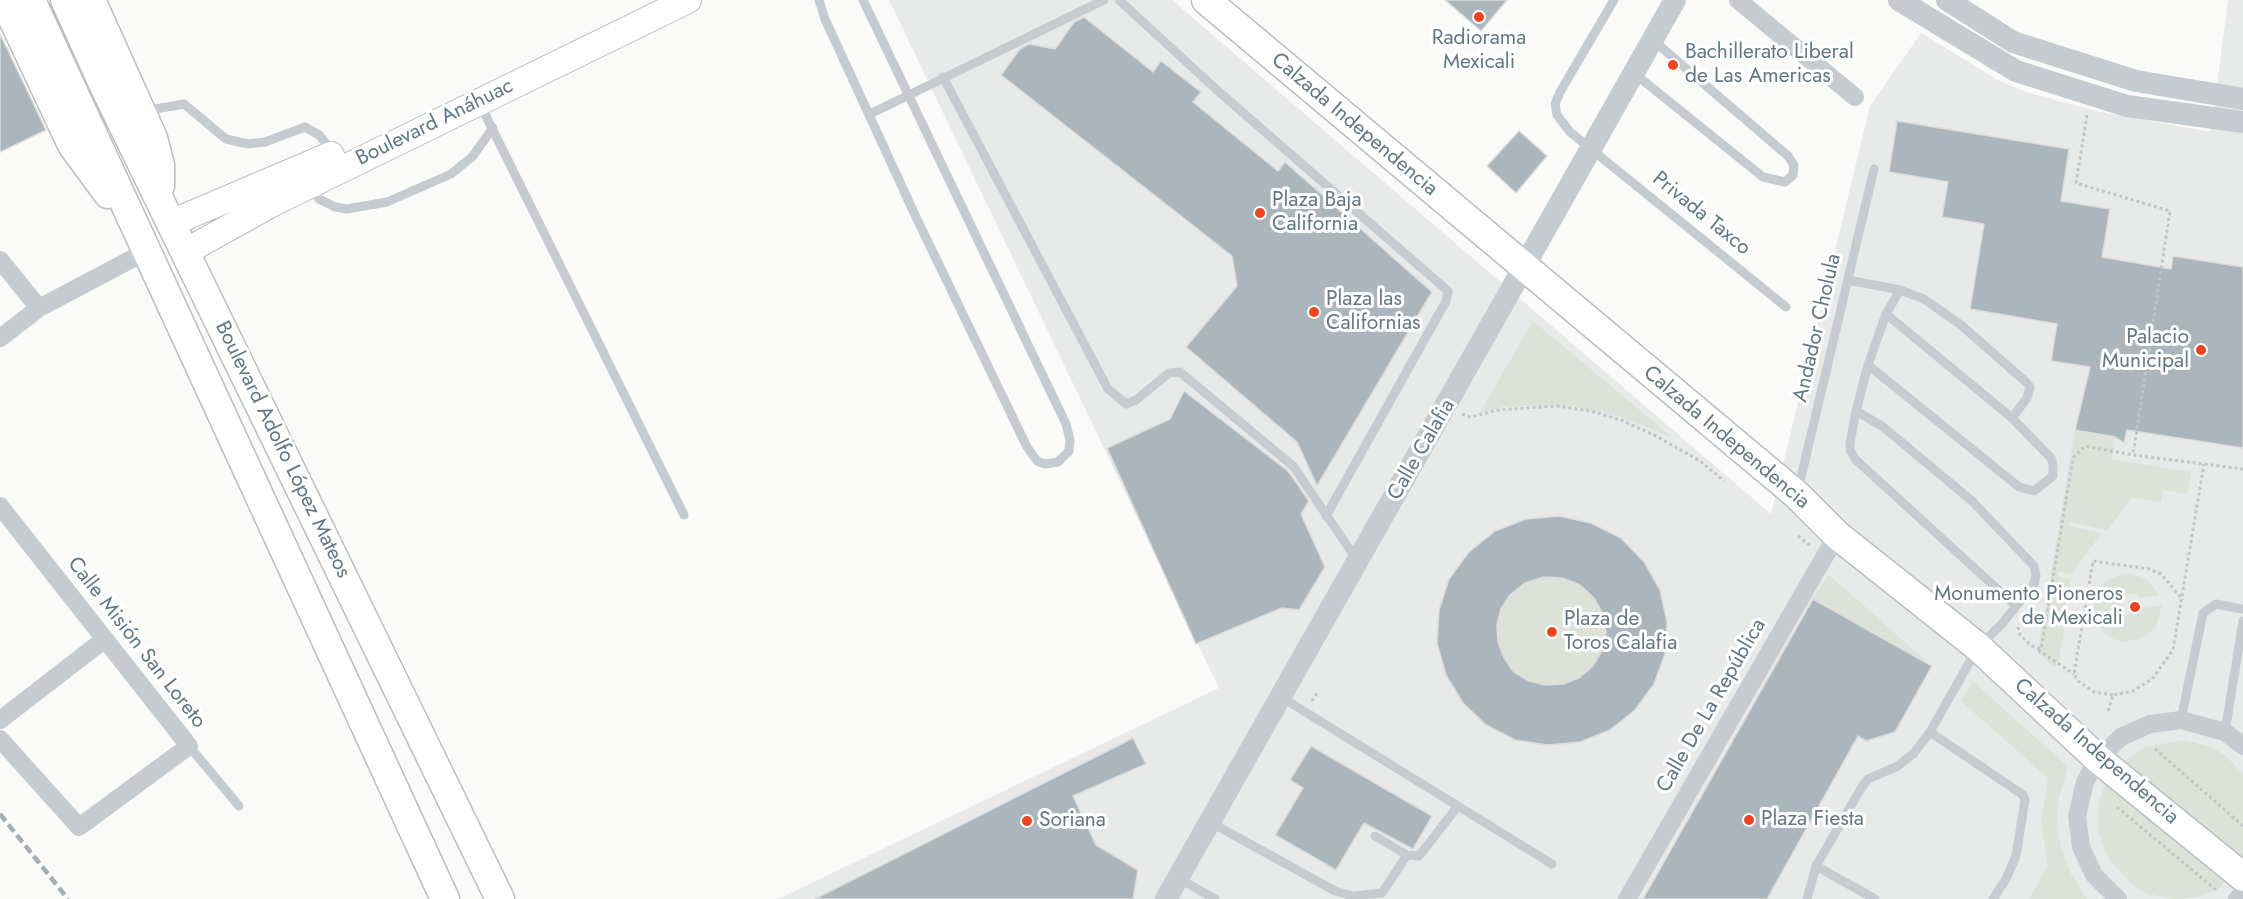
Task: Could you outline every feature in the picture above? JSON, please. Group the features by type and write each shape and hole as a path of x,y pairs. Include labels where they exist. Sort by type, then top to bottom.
{"main road":[{"path":"4,0 72,145 102,187 133,222"},
{"name":"Boulevard Adolfo López Mateos","path":"31,0 445,899"},
{"name":"Boulevard Adolfo López Mateos","path":"65,0 104,86 500,899"},
{"path":"91,0 143,112 159,158 166,212"},
{"name":"Boulevard Anáhuac","path":"166,212 335,154 657,0"},
{"name":"Boulevard Anáhuac","path":"185,252 308,185 688,0"},
{"name":"Calzada Independencia","path":"1206,0 1797,495 1837,535 1978,647 2098,759 2243,877"}],"street":[{"name":"Calle Calafia","path":"1167,899 1654,41 1675,0"},
{"path":"1738,0 1854,97"},
{"path":"1899,0 2016,71 2127,105 2243,122"},
{"path":"1947,0 2013,42 2136,81 2243,99"},
{"path":"0,338 39,308 147,251"},
{"path":"0,260 39,308"},
{"name":"Calle Misión San Loreto","path":"0,506 189,746"},
{"name":"Calle De La República","path":"1627,899 1837,535"},
{"path":"0,720 105,639"},
{"path":"2115,898 2094,875 2081,847 2079,837 2077,816 2085,782 2098,759 2121,737 2150,724 2181,720 2225,732 2243,746"},
{"path":"0,739 78,827 189,746"},
{"path":"2237,899 2243,894"}],"lane":[{"path":"819,0 825,19 1027,447 1037,461 1045,464 1058,462 1065,458 1069,451 1070,440 1066,424 862,0"},
{"path":"870,114 1104,0"},
{"path":"1119,0 1218,91 1448,291 1446,301 1326,516"},
{"name":"Privada Taxco","path":"1614,0 1554,104 1557,115 1570,132 1786,307"},
{"path":"1635,74 1763,177 1785,182 1793,175 1794,165 1788,156 1654,41"},
{"path":"943,77 1108,389 1126,404 1136,400 1169,373 1180,372 1284,457 1358,562"},
{"path":"479,101 684,515"},
{"path":"143,112 184,104 226,139 248,144 265,142 304,127 319,135 335,154"},
{"path":"308,185 319,199 334,207 347,209 387,202 451,174 472,157 493,128"},
{"name":"Andador Cholula","path":"1797,495 1874,169"},
{"path":"1848,279 1900,290 1924,299 1962,325 2026,382 2030,392 2012,418"},
{"path":"1900,290 1886,314 1868,365 1856,411 1850,450 1856,460 2016,606"},
{"path":"1868,365 2019,488 2034,491 2053,476 2051,458 2012,418 1886,314"},
{"path":"1807,899 1816,866 1868,779 1898,766 1914,753 1930,732 1978,647 2034,585 2034,566 1971,501 1882,426 1856,411"},
{"path":"2181,720 2203,614 2216,604 2243,609"},
{"path":"2225,732 2243,621"},
{"path":"1281,697 1552,864"},
{"path":"1930,732 2023,795 2025,800 2016,856 1994,899"},
{"name":"Calle Misión San Loreto","path":"189,746 239,806"},
{"path":"1375,836 1407,855 1419,856 1424,853 1458,806"},
{"path":"1210,822 1335,891 1353,896 1382,893 1407,855"},
{"path":"1816,866 1875,899"},
{"path":"1178,878 1215,899"}],"path":[{"path":"2087,115 2076,183 2170,211 2133,455"},
{"path":"1446,407 1470,417 1498,410 1530,407 1557,406 1591,411 1621,420 1656,436 1700,461 1724,481"},
{"path":"2038,650 2041,649 2073,458 2085,446 2133,455 2243,469"},
{"path":"2046,616 2023,620 2019,624 2018,632 2094,692 2113,695 2133,691 2152,679 2173,650 2204,464"},
{"path":"2074,674 2093,561 2149,569 2162,574 2183,600"},
{"path":"2108,711 2113,695"},
{"path":"2155,749 2243,825"},
{"path":"2116,806 2216,890"}],"shaded area":[{"path":"889,0 1172,0 1771,514 1870,106 1921,33 1998,80 2026,92 2101,112 2211,132 2228,0 2243,0 2243,899 778,899 1219,688"},
{"path":"1533,321 1672,437 1619,416 1566,405 1502,407 1479,414"},
{"path":"2075,430 2115,437 2112,459 2191,472 2187,494 2163,490 2161,502 2132,498 2107,530 2069,522 2069,526 2102,533 2071,574 2058,572 2057,577 2071,579 2065,615 2051,613 2050,620 2065,623 2059,660 2054,667 2038,653"},
{"name":"Plaza de Toros Calafia","path":"1541,517 1563,517 1606,530 1633,550 1653,577 1664,609 1666,631 1664,653 1653,685 1633,712 1606,732 1585,740 1563,745 1541,745 1498,732 1471,712 1451,685 1443,664 1438,642 1438,620 1451,577 1471,550 1498,530 1519,522"},
{"path":"2125,573 2146,578 2160,595 2138,598 2137,593 2119,596 2122,615 2140,613 2139,609 2162,605 2156,627 2147,636 2125,642 2113,639 2103,632 2093,611 2098,590 2105,581"},
{"path":"1829,575 1932,666 1812,598"},
{"path":"1973,681 2068,767 2059,798 2057,822 2061,847 2071,874 2087,899 2029,899 2048,866 2041,821 2048,778 1961,701"},
{"path":"2184,740 2211,747 2225,755 2243,774 2243,864 2219,888 2193,898 2174,899 2148,894 2134,886 2109,860 2098,831 2099,801 2104,788 2119,765 2145,747"}],"building":[{"name":"Radiorama Mexicali","path":"1445,0 1507,0 1481,31"},
{"name":"Plaza Baja California","path":"1084,17 1153,72 1161,61 1201,92 1193,102 1278,171 1285,162 1432,292 1317,486 1297,442 1186,347 1237,286 1232,256 1001,75 1020,49 1029,44 1055,49 1074,22"},
{"path":"0,34 46,130 0,152"},
{"path":"1897,121 2069,149 2061,201 2110,209 2102,257 2171,269 2173,256 2243,267 2243,448 2127,430 2124,443 2115,437 2075,430 2090,367 2051,361 2057,324 1970,309 1984,224 1942,217 1948,182 1889,172"},
{"path":"1519,131 1547,156 1516,193 1487,166"},
{"path":"1184,391 1288,471 1309,501 1301,514 1325,567 1299,610 1282,608 1196,644 1107,448 1170,419"},
{"name":"Plaza de Toros Calafia","path":"1559,516 1591,523 1621,538 1644,562 1660,590 1667,622 1665,654 1654,684 1635,710 1610,730 1580,742 1547,745 1515,740 1486,725 1463,703 1446,675 1437,643 1439,610 1449,579 1469,552 1495,531 1526,519","holes":["1544,577 1562,578 1580,585 1594,598 1603,614 1606,633 1602,651 1592,667 1579,678 1563,684 1545,685 1529,681 1514,672 1504,658 1498,642 1497,625 1501,609 1510,595 1525,583"]},
{"name":"Plaza Fiesta","path":"1813,599 1932,666 1895,732 1866,741 1858,736 1767,899 1643,899"},
{"name":"Soriana","path":"1133,738 1146,764 1073,796 1096,845 1138,870 1133,899 815,899"},
{"path":"1311,746 1432,816 1413,849 1364,823 1336,870 1275,835 1303,788 1290,780"}],"railway":[{"path":"0,814 68,899"}],"place":[{"name":"Radiorama Mexicali","path":"1479,17"},
{"name":"Bachillerato Liberal de Las Americas","path":"1673,65"},
{"name":"Plaza Baja California","path":"1260,213"},
{"name":"Plaza las Californias","path":"1314,312"},
{"name":"Palacio Municipal","path":"2201,350"},
{"name":"Monumento Pioneros de Mexicali","path":"2135,607"},
{"name":"Plaza de Toros Calafia","path":"1552,632"},
{"name":"Plaza Fiesta","path":"1749,820"},
{"name":"Soriana","path":"1027,821"}]}
